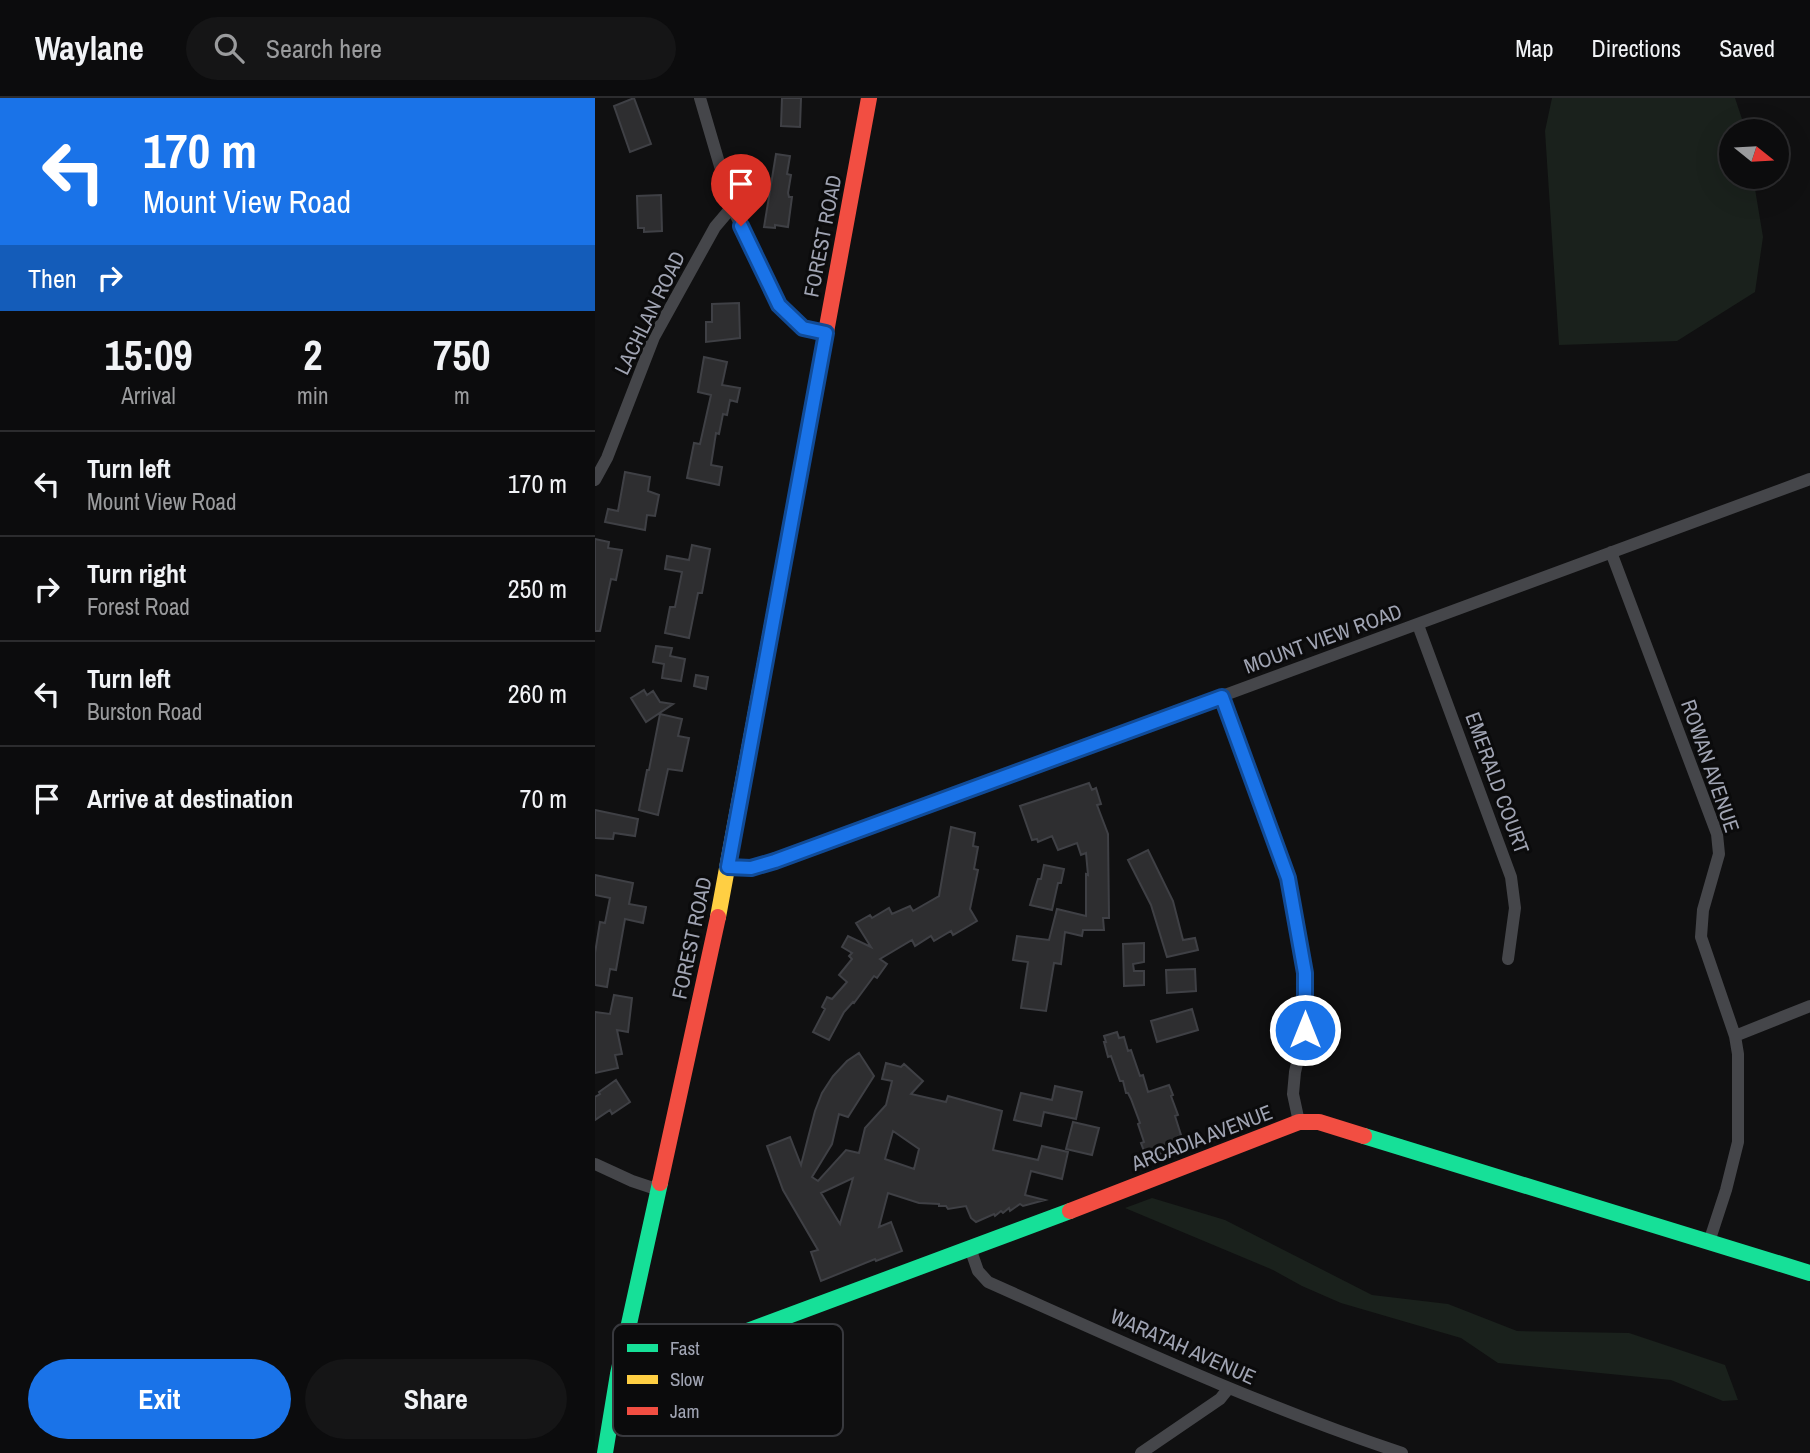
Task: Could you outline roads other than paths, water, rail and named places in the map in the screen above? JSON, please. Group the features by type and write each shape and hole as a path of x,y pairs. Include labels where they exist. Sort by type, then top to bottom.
{"main road":[{"name":"FOREST ROAD","path":"629,1324 728,867 869,98"},
{"name":"ARCADIA AVENUE","path":"766,1324 1152,1180 1299,1122 1319,1122 1810,1273"},
{"name":"FOREST ROAD","path":"605,1453 613,1404"}],"street":[{"path":"700,98 732,206 779,305 803,328 826,333"},
{"name":"LACHLAN ROAD","path":"595,480 607,458 654,337 715,227 732,206"},
{"name":"MOUNT VIEW ROAD","path":"728,867 751,868 775,861 1810,478"},
{"name":"ROWAN AVENUE","path":"1611,552 1717,834 1719,854 1703,910 1701,937 1735,1036 1738,1054 1738,1142 1727,1189 1709,1242"},
{"name":"EMERALD COURT","path":"1418,625 1511,877 1515,908 1507,959"},
{"path":"1222,697 1288,878 1299,937 1305,973 1305,1030 1293,1094 1299,1122"},
{"path":"1735,1036 1810,1006"},
{"path":"595,1164 659,1190"},
{"name":"WARATAH AVENUE","path":"970,1248 978,1271 988,1282 1229,1389 1332,1430 1402,1453"},
{"path":"1141,1453 1220,1399 1229,1389"}]}
